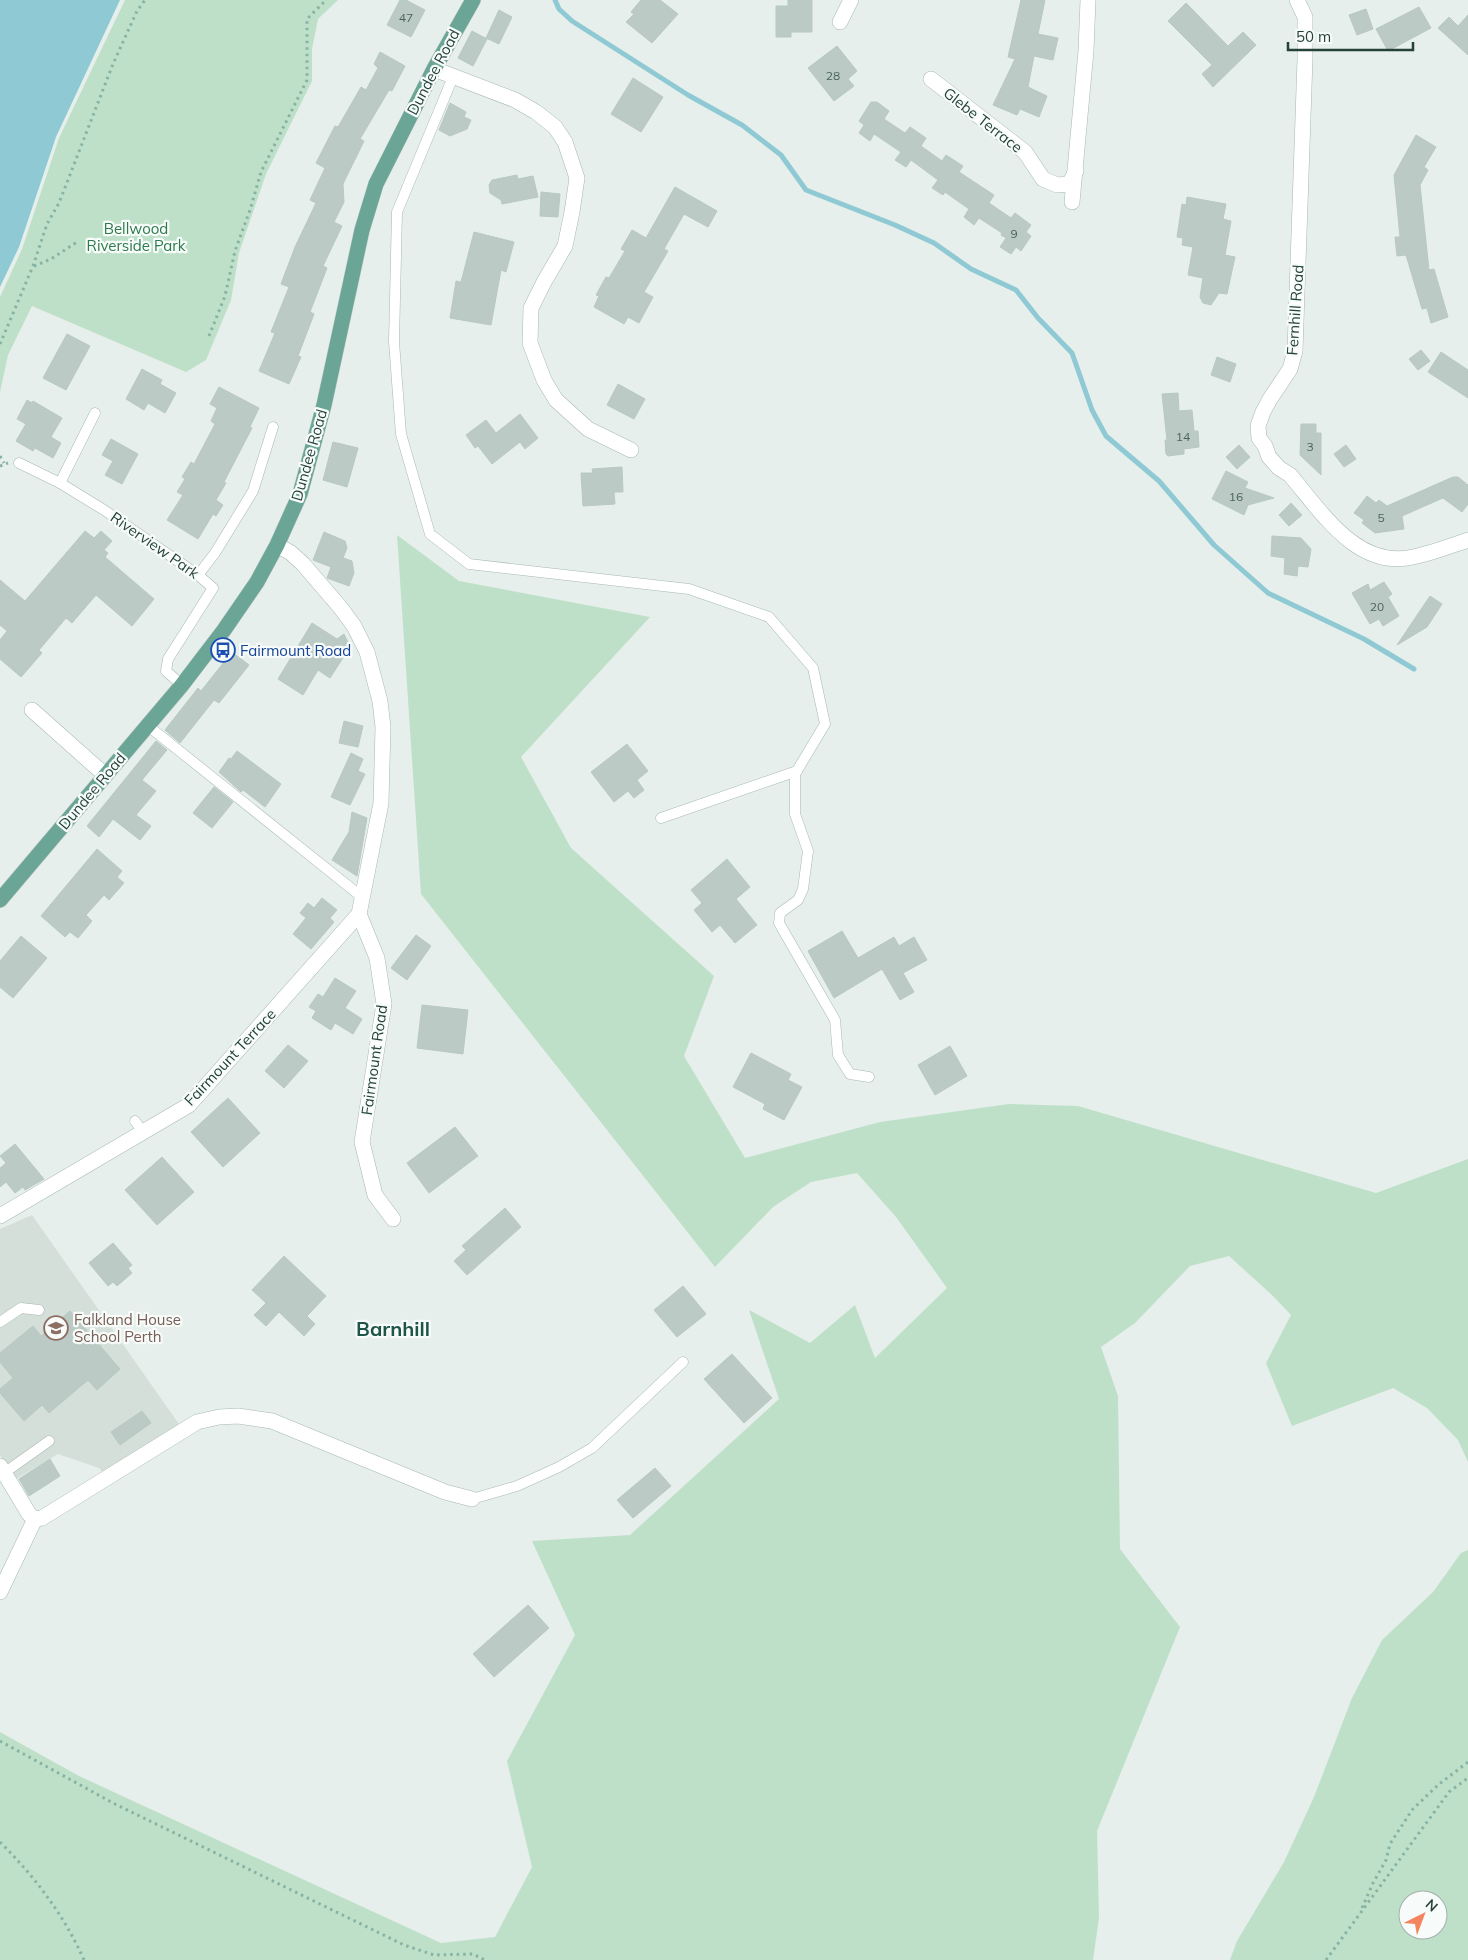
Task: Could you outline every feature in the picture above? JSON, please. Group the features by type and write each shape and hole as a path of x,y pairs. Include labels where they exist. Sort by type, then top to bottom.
{"main road":[{"name":"Dundee Road","path":"0,900 182,685 257,582 277,545 300,494 324,405 362,230 376,184 434,69 472,0"}],"street":[{"path":"840,22 851,0"},
{"path":"1072,202 1086,51 1088,0"},
{"name":"Fernhill Road","path":"1297,0 1305,17 1305,59 1294,351 1290,369 1262,412 1258,426 1259,438 1265,446 1269,457 1279,468 1290,475 1350,542 1367,553 1384,558 1412,558 1468,540"},
{"path":"434,69 515,100 536,112 555,127 565,142 577,178 572,212 565,246 531,308 530,343 544,380 556,400 588,429 631,450"},
{"name":"Glebe Terrace","path":"931,79 1026,152 1043,180 1057,185 1069,184 1076,171"},
{"path":"277,545 303,564 354,626 367,652 380,701 383,727 381,804 359,914"},
{"path":"32,710 105,775"},
{"name":"Fairmount Terrace","path":"0,1216 139,1126 189,1105 304,968 359,914"},
{"name":"Fairmount Road","path":"359,914 377,958 384,1004 362,1142 375,1195 393,1219"},
{"path":"2,1469 29,1514 35,1519 42,1518 197,1422 219,1417 238,1416 272,1421 445,1492 472,1499"},
{"path":"0,1592 35,1519"}],"lane":[{"path":"453,77 397,212 394,342 401,434 430,534 470,564 689,589 769,617 813,668 825,724 795,774 795,814 808,851 802,889 798,900 780,913 779,923 815,982 835,1020 838,1055 850,1074 869,1077"},
{"path":"60,483 95,412"},
{"path":"198,575 215,553 253,490 273,428"},
{"name":"Riverview Park","path":"19,463 60,483 104,510 198,575 213,588 168,659 166,671 182,685"},
{"path":"147,725 362,898"},
{"path":"661,818 797,771"},
{"path":"0,1322 21,1308 39,1310"},
{"path":"472,1499 517,1486 559,1467 592,1448 683,1362"},
{"path":"2,1469 49,1441"}],"path":[{"path":"0,344 33,266 46,224 59,203 112,64 145,0"},
{"path":"209,336 225,296 235,252 261,172 307,80 308,19 326,0"},
{"path":"33,266 51,259 77,242"},
{"path":"0,456 4,463"},
{"path":"0,1741 113,1803 404,1945 434,1956 473,1954 485,1960"},
{"path":"1359,1915 1373,1883 1386,1860 1390,1844 1412,1810 1438,1785 1468,1762"},
{"path":"1326,1960 1449,1792 1468,1778"},
{"path":"0,1842 24,1866 62,1916 84,1960"}],"shaded area":[{"name":"Falkland House School Perth","path":"32,1215 181,1427 106,1475 99,1468 58,1454 14,1480 0,1455 0,1229"}],"green space":[{"name":"Bellwood Riverside Park","path":"125,0 338,0 318,19 312,49 312,81 266,174 239,253 231,300 206,360 186,372 32,306 8,355 0,392 0,297 22,249 59,138"},
{"path":"397,535 459,581 650,617 521,757 571,848 714,976 684,1056 745,1158 880,1122 1009,1104 1078,1106 1376,1193 1468,1159 1468,1462 1458,1440 1427,1408 1393,1388 1292,1426 1266,1363 1291,1315 1229,1256 1190,1266 1135,1323 1101,1347 1118,1396 1120,1549 1180,1627 1097,1831 1099,1918 1093,1960 0,1960 0,1732 79,1776 441,1943 495,1937 532,1867 507,1761 575,1635 532,1541 630,1535 779,1399 749,1310 810,1343 855,1305 875,1358 947,1288 896,1217 857,1173 811,1182 773,1207 715,1267 421,894"},
{"path":"1468,1550 1468,1960 1230,1960 1237,1941 1284,1862 1314,1797 1352,1698 1382,1640 1433,1592 1461,1553"}],"water":[{"path":"0,0 120,0 56,137 19,247 0,287"}],"building":[{"path":"400,0 406,0 425,10 411,37 387,25"},
{"path":"641,0 660,0 678,14 652,43 626,22 634,14 631,12"},
{"path":"788,0 812,0 812,32 791,32 791,37 776,37 776,6 788,6"},
{"path":"1021,0 1045,0 1038,34 1058,38 1053,60 1034,56 1028,87 1047,96 1039,117 1020,109 1017,115 993,105 1015,59 1008,57"},
{"path":"1186,3 1228,46 1243,32 1256,45 1213,87 1202,74 1212,65 1168,21"},
{"path":"1419,7 1431,28 1388,51 1376,29"},
{"path":"1366,9 1373,29 1357,35 1349,15"},
{"path":"499,10 512,17 499,44 486,38"},
{"path":"1468,15 1468,55 1438,28 1449,17 1458,26"},
{"path":"472,31 487,39 473,66 458,58"},
{"path":"837,46 857,71 848,79 854,86 834,101 808,68"},
{"path":"380,52 405,66 392,91 389,90 360,139 364,141 343,184 344,202 334,222 342,226 323,266 327,268 310,312 314,314 298,356 301,357 289,384 259,371 275,333 271,332 289,287 281,284 295,247 316,203 310,200 325,168 316,163 335,126 338,127 361,87 366,90 378,68 374,64"},
{"path":"633,78 663,97 641,132 611,114"},
{"path":"871,102 877,102 889,111 884,119 905,133 910,127 926,138 921,146 942,161 946,155 963,166 959,172 994,195 989,203 1011,218 1015,213 1031,225 1026,232 1031,236 1021,251 1016,247 1011,254 1000,247 1006,238 1001,235 1002,233 979,218 974,225 964,217 969,209 945,192 943,195 932,188 938,180 911,160 906,167 895,160 901,152 874,134 870,141 859,133 864,125 859,121"},
{"path":"450,103 466,112 464,117 471,120 467,129 450,136 439,130"},
{"path":"1416,135 1436,147 1424,167 1428,170 1420,185 1429,270 1434,269 1448,317 1431,323 1427,308 1422,309 1406,255 1397,256 1395,237 1400,237 1394,175"},
{"path":"517,175 518,179 533,176 538,197 502,204 501,200 490,193 489,185 492,180"},
{"path":"675,187 717,211 708,227 684,214 664,249 668,251 644,292 653,297 639,323 628,317 624,324 594,307 599,296 596,295 606,277 609,278 625,251 621,249 632,230 646,238"},
{"path":"541,192 560,194 558,217 540,216"},
{"path":"1187,197 1226,204 1223,219 1231,221 1225,255 1235,257 1227,294 1219,293 1211,305 1203,303 1200,297 1203,278 1188,275 1193,247 1182,245 1183,238 1177,237 1182,204 1186,205"},
{"path":"474,232 514,242 506,272 501,270 491,325 450,318 456,281 461,282"},
{"path":"67,334 90,346 66,390 43,378"},
{"path":"1421,350 1430,361 1418,370 1409,359"},
{"path":"1441,352 1468,370 1468,398 1428,372"},
{"path":"1217,357 1236,364 1230,382 1211,375"},
{"path":"142,369 162,380 160,384 176,393 165,413 148,403 144,410 126,399"},
{"path":"618,384 645,399 634,419 607,405"},
{"path":"219,387 259,408 250,427 252,428 216,500 223,505 216,516 213,514 198,539 167,520 183,495 177,492 185,479 182,477 191,462 194,464 215,424 211,421 217,408 210,404"},
{"path":"1178,393 1179,411 1192,410 1194,431 1198,431 1199,447 1184,449 1184,454 1168,456 1166,454 1165,440 1167,440 1162,394"},
{"path":"27,400 32,403 33,401 62,418 51,437 61,443 53,458 35,448 33,451 16,441 26,424 17,419"},
{"path":"520,414 538,438 525,449 520,442 492,464 478,446 475,448 466,435 486,420 496,433"},
{"path":"1301,424 1316,424 1316,433 1321,433 1321,475 1300,455"},
{"path":"111,439 138,454 122,484 105,475 113,461 102,455"},
{"path":"333,442 358,448 347,487 323,480"},
{"path":"1239,445 1250,457 1237,469 1226,457"},
{"path":"1346,445 1356,459 1344,467 1334,454"},
{"path":"622,467 623,492 614,492 615,504 583,506 581,473 593,473 592,469"},
{"path":"1226,471 1248,482 1245,488 1274,498 1248,505 1244,515 1212,499"},
{"path":"1453,477 1458,477 1468,485 1468,504 1462,512 1443,498 1402,516 1404,529 1375,533 1362,523 1364,520 1354,513 1367,496 1376,503 1379,500 1387,506"},
{"path":"1291,503 1302,515 1289,526 1279,515"},
{"path":"85,531 94,538 101,531 112,541 104,550 108,553 105,557 154,599 132,626 96,595 72,623 66,618 39,650 42,653 21,677 0,659 0,640 7,631 0,625 0,580 25,601"},
{"path":"324,532 345,541 347,548 343,558 352,561 354,573 349,586 327,578 331,567 313,560"},
{"path":"1272,536 1301,538 1311,549 1308,567 1298,566 1297,576 1284,574 1285,558 1271,556"},
{"path":"1384,582 1392,594 1388,597 1399,616 1383,626 1379,619 1370,624 1352,593 1368,584 1370,590"},
{"path":"1430,596 1442,604 1427,627 1397,645"},
{"path":"312,623 337,639 344,634 350,647 330,678 318,670 303,695 278,679"},
{"path":"232,652 249,665 219,703 214,700 180,743 165,730 198,688 201,691"},
{"path":"344,721 363,726 358,747 339,743"},
{"path":"156,741 167,750 142,780 156,791 136,815 151,826 140,840 113,819 99,837 87,826"},
{"path":"627,744 648,771 637,780 644,790 634,798 628,791 614,802 591,772"},
{"path":"237,751 281,784 265,807 243,790 241,792 219,772 229,758 231,759"},
{"path":"351,753 363,759 358,771 365,774 350,805 331,797"},
{"path":"214,787 233,802 212,828 193,813"},
{"path":"352,812 367,818 357,876 332,860 349,832"},
{"path":"97,849 122,871 117,877 124,883 109,900 104,895 86,915 92,921 78,938 70,932 65,937 41,916"},
{"path":"727,859 750,887 736,899 757,925 735,943 720,925 712,932 694,910 702,903 691,890"},
{"path":"322,898 337,910 330,918 334,922 311,949 293,934 306,918 300,913 308,903 314,908"},
{"path":"842,931 858,958 894,937 899,946 914,937 927,960 903,973 914,992 900,1000 882,969 834,998 808,951"},
{"path":"416,935 431,946 407,980 391,968"},
{"path":"21,936 47,958 13,998 0,987 0,961"},
{"path":"335,978 356,991 345,1008 362,1019 353,1034 335,1023 331,1030 312,1018 316,1011 309,1007 318,994 323,997"},
{"path":"422,1005 468,1010 463,1054 417,1048"},
{"path":"288,1045 308,1061 284,1088 265,1071"},
{"path":"950,1046 967,1076 935,1095 918,1065"},
{"path":"751,1053 791,1074 788,1080 802,1087 784,1120 763,1109 765,1104 733,1087"},
{"path":"228,1098 260,1133 223,1167 191,1132"},
{"path":"455,1127 478,1156 429,1193 407,1163"},
{"path":"15,1144 44,1179 25,1190 23,1187 15,1193 6,1182 0,1187 0,1168 6,1163 0,1156"},
{"path":"162,1157 194,1192 157,1225 125,1190"},
{"path":"505,1208 521,1227 467,1275 454,1261 466,1250 462,1246"},
{"path":"113,1243 132,1265 128,1268 132,1273 117,1286 113,1282 108,1286 89,1263"},
{"path":"284,1256 326,1296 307,1316 315,1324 304,1336 279,1312 266,1326 254,1315 266,1303 252,1290"},
{"path":"683,1286 706,1314 677,1337 654,1310"},
{"path":"70,1311 120,1369 97,1390 88,1380 49,1413 42,1405 24,1421 0,1393 0,1389 13,1378 0,1362 0,1353 33,1326 41,1336"},
{"path":"732,1354 772,1398 744,1423 704,1379"},
{"path":"142,1411 151,1423 120,1445 111,1432"},
{"path":"50,1459 60,1476 29,1496 19,1479"},
{"path":"655,1468 671,1486 633,1518 617,1500"},
{"path":"528,1605 549,1628 494,1677 473,1654"}],"waterway":[{"path":"555,0 559,9 572,21 688,95 742,125 781,155 806,190 895,225 934,243 971,269 1016,290 1038,318 1072,353 1092,410 1106,436 1159,481 1214,545 1268,593 1364,639 1414,669"}],"place":[{"name":"Fairmount Road","path":"223,650"},
{"name":"Falkland House School Perth","path":"56,1328"}],"district":[{"name":"Barnhill","path":"393,1328"}]}
